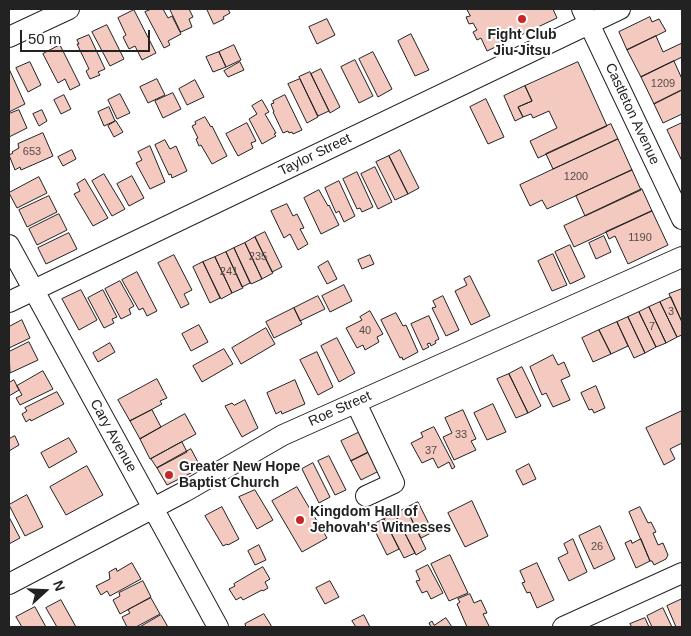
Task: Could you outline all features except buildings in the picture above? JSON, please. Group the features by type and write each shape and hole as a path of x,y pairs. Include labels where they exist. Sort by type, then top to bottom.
{"street":[{"path":"9,38 69,9"},
{"name":"Taylor Street","path":"9,302 585,16 620,9"},
{"name":"Castleton Avenue","path":"585,16 682,219"},
{"name":"Cary Avenue","path":"9,245 218,627"},
{"name":"Roe Street","path":"9,584 152,508 283,435 682,257"},
{"path":"356,402 394,483 366,496"},
{"path":"563,627 682,573"}],"place":[{"name":"Fight Club Jiu-Jitsu","path":"522,19"},
{"name":"Greater New Hope Baptist Church","path":"169,475"},
{"name":"Kingdom Hall of Jehovah's Witnesses","path":"300,520"}]}
